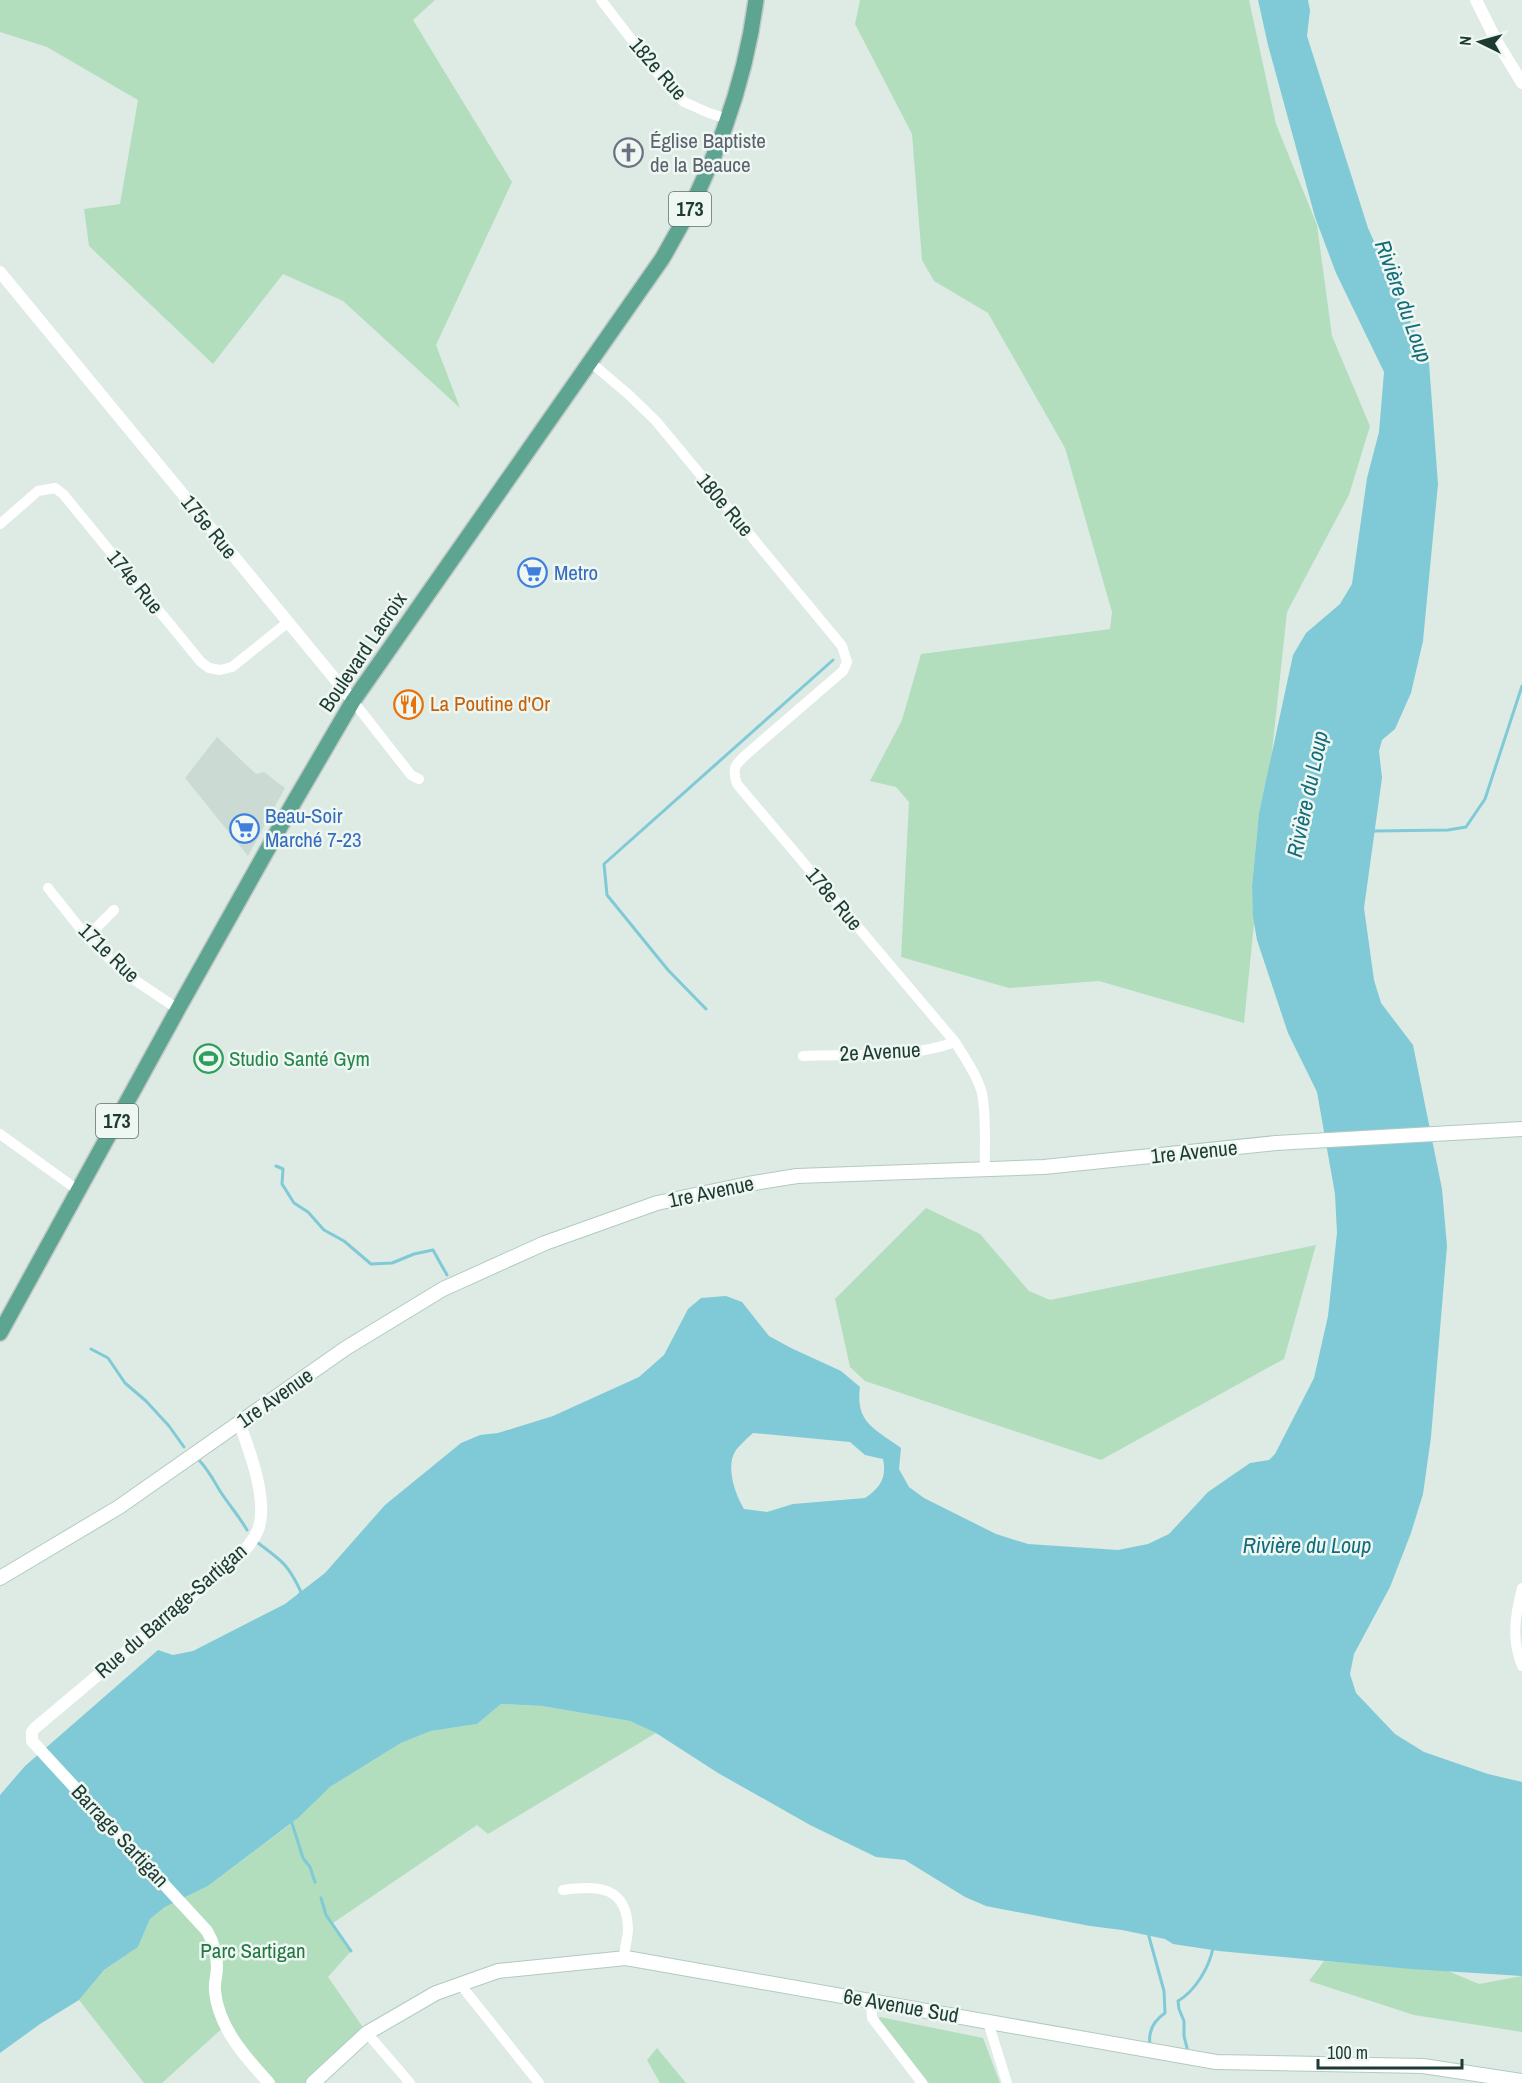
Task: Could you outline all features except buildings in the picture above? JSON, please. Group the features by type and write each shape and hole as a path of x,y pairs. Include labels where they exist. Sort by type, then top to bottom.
{"main road":[{"name":"Boulevard Lacroix","path":"2,1325 353,701 662,259 684,222 728,119 744,63 756,0"},
{"name":"1re Avenue","path":"0,1578 119,1507 346,1348 443,1289 545,1243 657,1203 797,1176 1044,1167 1276,1143 1522,1129"},
{"name":"6e Avenue Sud","path":"313,2083 367,2033 436,1993 498,1971 624,1958 1216,2062 1423,2066 1522,2081"}],"street":[{"name":"182e Rue","path":"601,0 662,79 684,102 709,114 728,119"},
{"path":"1476,0 1497,42 1522,83"},
{"name":"175e Rue","path":"0,272 353,701 411,776 419,779"},
{"name":"180e Rue","path":"589,361 656,421 842,646 847,662"},
{"name":"174e Rue","path":"0,524 38,491 56,488 201,662 209,668 220,670 232,667 288,623"},
{"name":"178e Rue","path":"847,662 837,679 736,764 734,774 737,784 955,1042 970,1066 982,1093 985,1170"},
{"name":"171e Rue","path":"48,888 87,937 126,975 178,1009"},
{"path":"87,937 114,910"},
{"name":"2e Avenue","path":"803,1056 915,1052 935,1050 955,1042"},
{"path":"0,1134 79,1191"},
{"name":"Rue du Barrage-Sartigan","path":"32,1741 32,1732 35,1728 235,1560 249,1545 258,1529 259,1486 253,1460 239,1422"},
{"path":"1522,1588 1516,1612 1514,1637 1522,1666"},
{"name":"Barrage Sartigan","path":"32,1741 207,1931 215,1945 217,1966 215,1991 222,2017 235,2043 269,2083"},
{"path":"563,1890 585,1886 612,1892 625,1907 628,1931 624,1958"},
{"path":"460,1984 539,2083"},
{"path":"871,2001 872,2018 922,2083"},
{"path":"988,2022 1007,2083"},
{"path":"367,2033 410,2083"}],"shaded area":[{"path":"217,737 256,774 264,772 285,788 248,856 185,778"}],"green space":[{"path":"0,0 435,0 413,20 512,182 436,345 460,408 343,301 283,274 213,364 89,246 84,209 120,204 138,100 47,47 0,32"},
{"path":"860,0 1249,0 1276,124 1317,225 1332,336 1370,426 1349,495 1287,612 1271,761 1259,813 1252,886 1254,924 1244,1023 1099,981 1009,988 901,957 909,802 896,787 870,781 902,720 921,654 1110,629 1112,612 1065,448 988,313 934,281 922,260 912,134 855,24"},
{"path":"926,1208 980,1234 1029,1291 1050,1300 1316,1245 1284,1359 1101,1460 865,1381 850,1367 835,1299"},
{"name":"Parc Sartigan","path":"501,1704 542,1706 630,1721 656,1733 488,1834 477,1825 333,1923 351,1951 328,1977 367,2033 313,2083 269,2083 226,2025 162,2083 144,2083 79,2000 104,1970 138,1947 150,1919 165,1907 208,1886 292,1823 330,1787 401,1743 431,1731 477,1724"},
{"path":"1324,1961 1448,1971 1479,1984 1522,1976 1522,2032 1414,2015 1309,1981"},
{"path":"880,2017 983,2038 1000,2083 929,2083 878,2019"},
{"path":"657,2048 686,2083 660,2083 647,2060"}],"water":[{"name":"Rivière du Loup","path":"1258,0 1308,0 1310,10 1307,36 1368,228 1429,363 1438,484 1423,641 1411,693 1395,729 1382,740 1379,751 1382,778 1364,908 1374,980 1381,1003 1413,1045 1442,1189 1447,1246 1431,1437 1423,1494 1390,1587 1354,1654 1350,1674 1356,1693 1395,1734 1424,1752 1488,1774 1522,1782 1522,1976 1411,1969 1219,1951 1173,1944 1165,1939 1122,1930 986,1906 965,1897 905,1860 876,1857 810,1825 718,1773 656,1733 630,1721 542,1706 501,1704 477,1724 431,1731 401,1743 330,1787 298,1818 208,1886 165,1907 150,1919 138,1947 104,1970 79,2000 0,2053 0,1795 25,1766 158,1650 173,1655 193,1651 285,1604 325,1573 385,1505 461,1443 480,1435 498,1433 553,1416 639,1377 664,1355 688,1309 701,1298 726,1296 742,1302 769,1336 841,1371 860,1387 859,1399 864,1417 875,1430 901,1448 899,1469 909,1487 924,1498 996,1534 1028,1544 1118,1550 1148,1544 1169,1534 1208,1492 1250,1463 1269,1460 1275,1454 1314,1378 1328,1316 1337,1233 1335,1194 1317,1092 1288,1033 1257,940 1253,917 1252,886 1259,813 1293,655 1306,633 1340,604 1352,584 1367,478 1379,432 1384,372 1336,273 1315,217","holes":["753,1433 850,1442 865,1455 883,1459 884,1472 881,1482 865,1498 793,1504 767,1512 744,1509 732,1480 731,1464 736,1450"]}],"waterway":[{"path":"706,1009 668,970 607,895 604,864 833,660"},
{"path":"1371,832 1448,830 1466,827 1485,799 1522,686"},
{"path":"276,1166 283,1169 282,1184 294,1203 308,1212 324,1230 344,1241 371,1264 392,1263 414,1254 433,1250 447,1275"},
{"path":"91,1349 108,1358 125,1383 146,1401 169,1426 184,1447"},
{"path":"199,1460 247,1530"},
{"path":"258,1543 288,1569 301,1592 299,1596"},
{"path":"291,1820 303,1858 310,1867 315,1882"},
{"path":"321,1898 326,1915 351,1951"},
{"path":"1148,1933 1164,1991 1165,2013 1152,2027 1150,2045"},
{"path":"1188,2052 1184,2036 1184,2021 1178,2001 1200,1978 1213,1948"}],"place":[{"name":"Église Baptiste de la Beauce","path":"629,153"},
{"name":"Metro","path":"533,573"},
{"name":"La Poutine d'Or","path":"409,704"},
{"name":"Beau-Soir Marché 7-23","path":"244,828"},
{"name":"Studio Santé Gym","path":"208,1059"}]}
